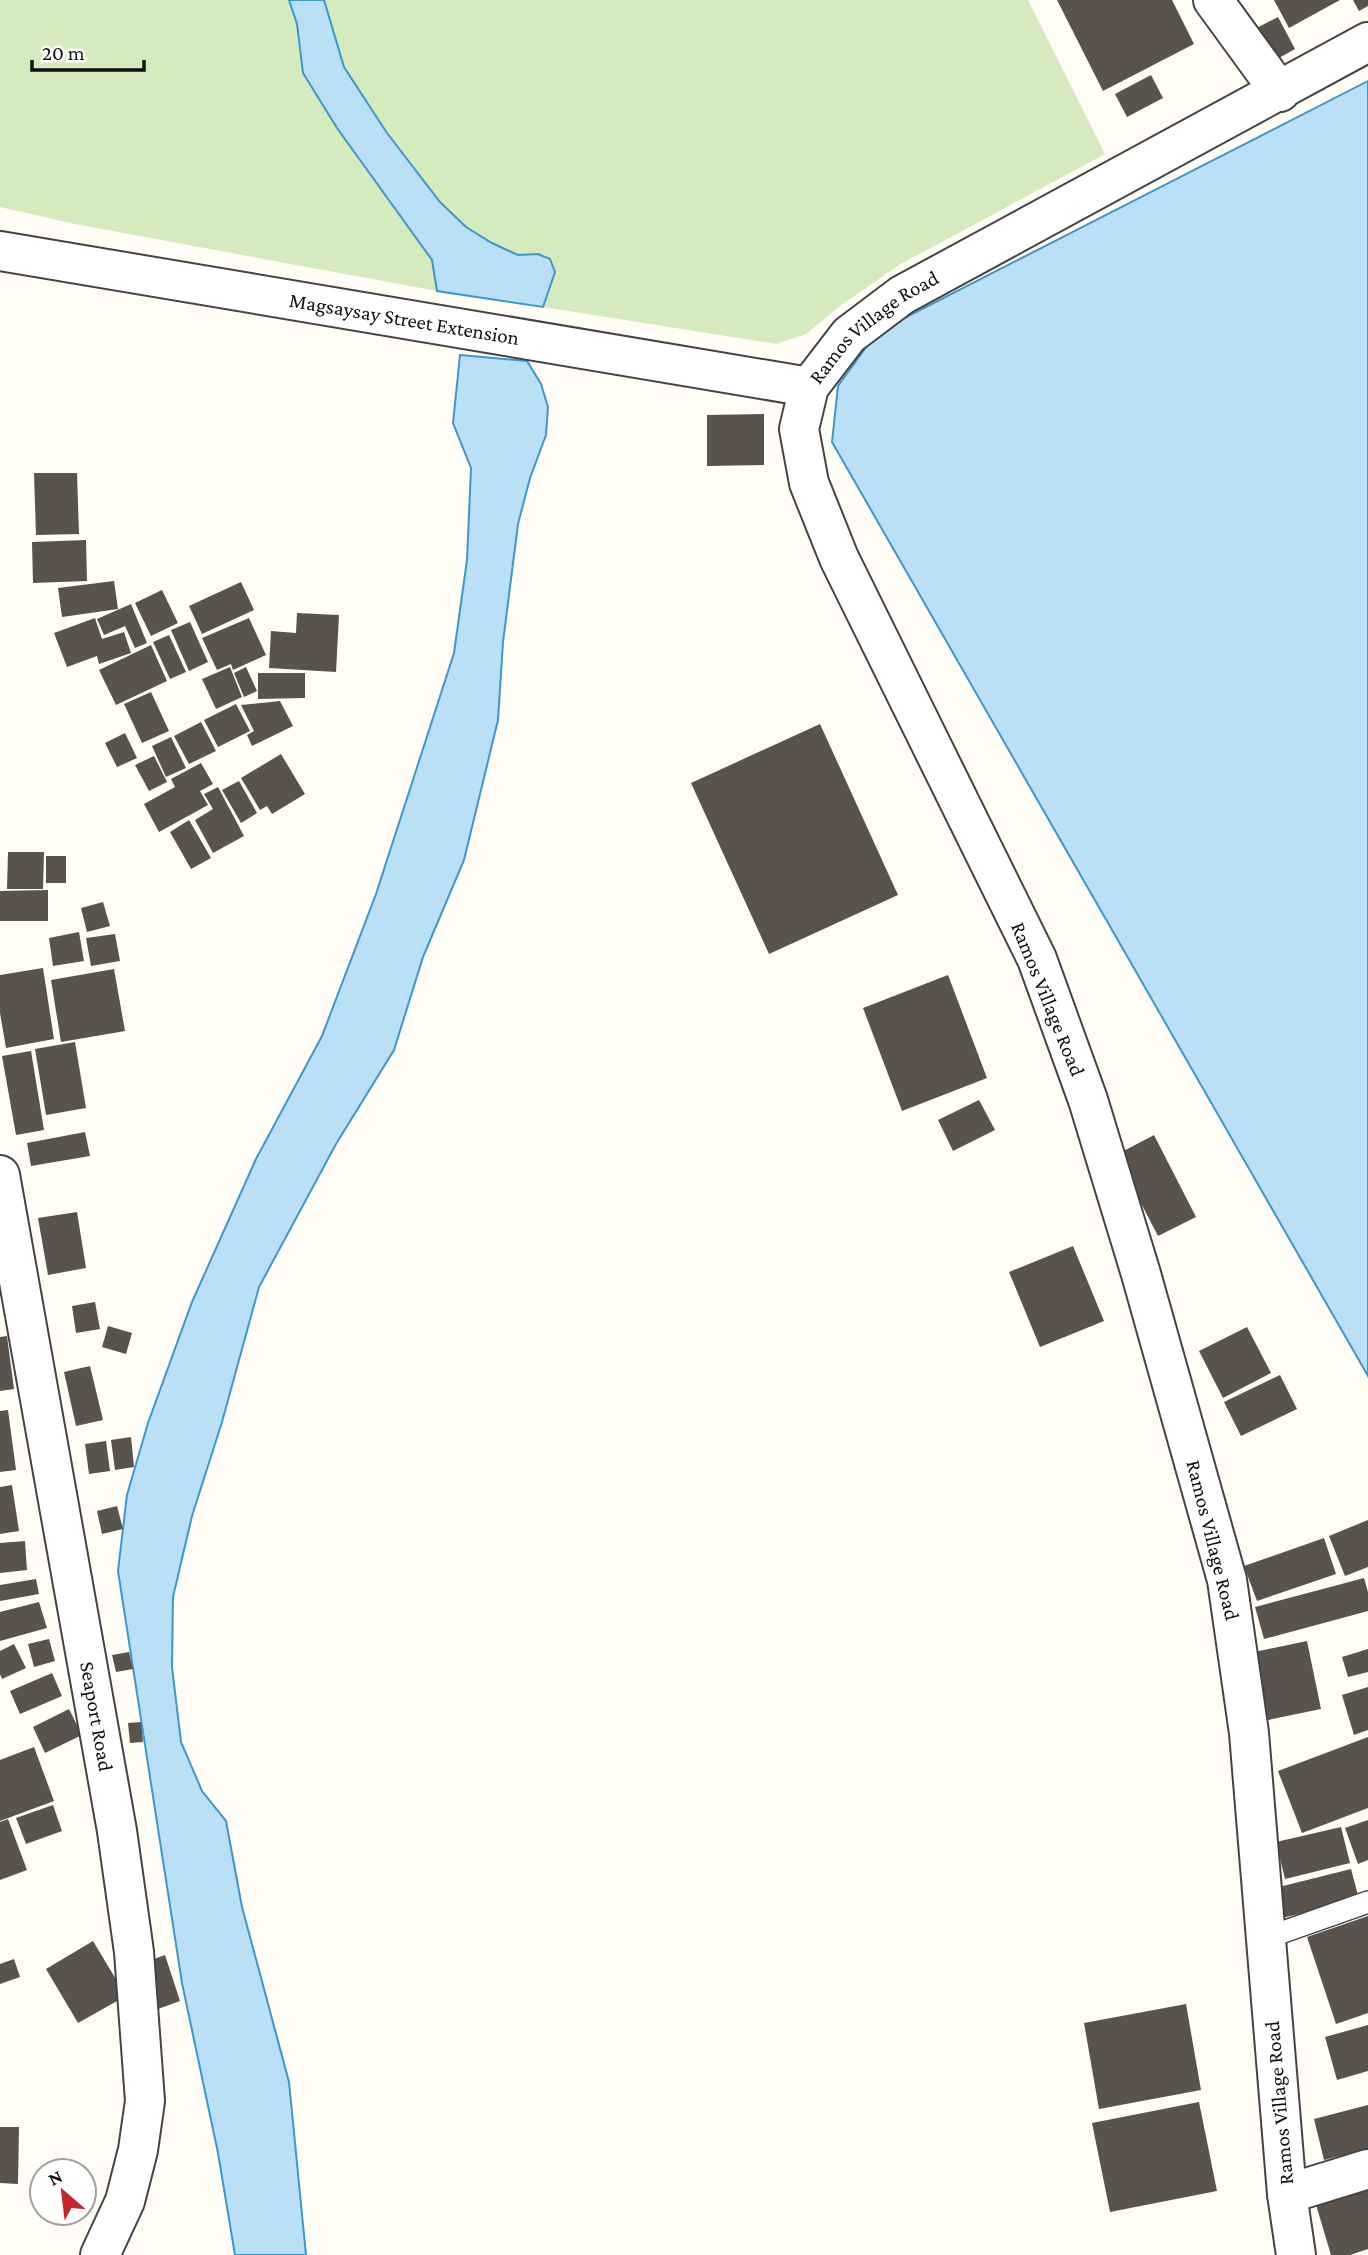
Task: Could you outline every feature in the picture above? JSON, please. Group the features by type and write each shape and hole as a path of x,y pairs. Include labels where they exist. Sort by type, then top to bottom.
{"street":[{"path":"1213,0 1280,92"},
{"name":"Ramos Village Road","path":"1296,2255 1287,2194 1249,1733 1227,1580 1141,1273 1088,1100 1037,959 839,558 809,483 799,429 809,387 849,335 902,295 1368,42"},
{"name":"Magsaysay Street Extension","path":"0,251 809,387"},
{"name":"Seaport Road","path":"0,1175 117,1831 134,1952 145,2101 138,2150 125,2202 100,2255"},
{"path":"1287,2194 1368,2169"}],"lane":[{"path":"1266,1938 1368,1902"}],"green space":[{"path":"0,0 289,0 297,24 303,73 337,128 432,260 437,291 75,224 0,207"},
{"path":"324,0 1028,0 1105,154 899,265 840,306 806,334 777,344 543,307 555,272 538,254 518,255 492,243 466,227 440,202 387,133 344,67"}],"water":[{"path":"289,0 324,0 344,67 387,133 440,202 466,227 492,243 518,255 538,254 550,259 555,272 543,307 437,291 432,260 337,128 303,73 297,24"},
{"path":"1368,81 1368,1376 832,442 838,386 877,332"},
{"path":"460,355 527,361 541,384 548,407 546,435 530,478 518,524 503,642 498,720 464,860 423,957 394,1050 336,1144 259,1287 222,1422 192,1516 173,1597 172,1667 181,1742 202,1791 226,1821 242,1907 289,2082 306,2255 235,2255 218,2153 182,1983 118,1571 127,1495 148,1423 192,1302 256,1159 322,1036 376,894 454,653 467,560 471,468 453,423"}],"building":[{"path":"1057,0 1172,0 1194,44 1103,91"},
{"path":"1274,0 1340,0 1289,28"},
{"path":"1353,0 1368,0 1368,6 1359,11"},
{"path":"1278,17 1295,49 1268,64 1251,31"},
{"path":"1151,75 1163,98 1127,117 1115,94"},
{"path":"764,414 764,465 707,466 707,415"},
{"path":"34,473 77,473 79,534 36,535"},
{"path":"86,540 87,581 33,583 32,542"},
{"path":"114,581 118,609 62,617 58,588"},
{"path":"241,582 254,610 202,634 189,606"},
{"path":"162,590 178,623 151,636 135,603"},
{"path":"131,604 147,643 135,648 125,626 104,635 97,619"},
{"path":"297,613 339,615 336,672 269,668 271,631 296,633"},
{"path":"95,618 102,639 124,632 131,653 99,664 97,656 67,667 54,633"},
{"path":"249,618 266,655 233,670 231,664 217,670 202,638"},
{"path":"190,622 208,662 189,671 171,630"},
{"path":"169,635 186,672 170,679 153,642"},
{"path":"151,645 167,681 116,705 99,670"},
{"path":"230,667 242,697 216,709 202,679"},
{"path":"246,667 257,691 244,697 234,673"},
{"path":"258,673 305,673 305,698 258,699"},
{"path":"151,692 169,731 142,743 124,704"},
{"path":"280,701 293,726 252,746 247,735 254,731 241,705"},
{"path":"236,704 250,731 218,747 204,720"},
{"path":"201,722 216,751 189,764 174,736"},
{"path":"820,724 898,895 769,954 691,783"},
{"path":"125,733 137,758 117,767 105,743"},
{"path":"171,737 186,768 166,777 152,746"},
{"path":"281,754 305,794 272,814 267,806 260,810 241,778"},
{"path":"154,756 167,782 149,791 135,765"},
{"path":"201,763 213,784 200,791 208,805 159,832 144,804 175,787 171,779"},
{"path":"239,781 257,813 241,823 222,790"},
{"path":"218,787 244,836 213,853 195,820 213,809 204,794"},
{"path":"189,820 211,858 191,869 170,832"},
{"path":"8,852 44,852 43,889 7,889"},
{"path":"46,856 66,856 66,883 46,883"},
{"path":"48,890 48,921 0,921 0,891"},
{"path":"103,902 110,926 87,932 81,908"},
{"path":"79,932 84,961 53,966 49,938"},
{"path":"115,934 120,961 91,966 86,938"},
{"path":"43,968 54,1039 6,1048 0,1013 0,975"},
{"path":"114,969 125,1031 61,1042 51,980"},
{"path":"948,975 987,1078 902,1111 863,1008"},
{"path":"75,1042 86,1108 46,1115 35,1049"},
{"path":"31,1051 44,1130 16,1135 2,1056"},
{"path":"979,1100 995,1130 953,1151 938,1120"},
{"path":"85,1132 90,1156 31,1166 27,1143"},
{"path":"1154,1135 1196,1217 1158,1236 1116,1155"},
{"path":"77,1212 86,1268 48,1275 38,1218"},
{"path":"1073,1246 1104,1321 1040,1347 1009,1272"},
{"path":"95,1302 100,1329 76,1333 72,1306"},
{"path":"108,1326 132,1333 126,1354 102,1347"},
{"path":"1247,1327 1271,1373 1223,1398 1199,1351"},
{"path":"7,1336 14,1389 0,1391 0,1337"},
{"path":"90,1366 103,1420 76,1426 64,1372"},
{"path":"1280,1375 1297,1409 1241,1436 1224,1402"},
{"path":"8,1410 16,1470 0,1472 0,1411"},
{"path":"131,1437 134,1467 115,1470 111,1440"},
{"path":"106,1441 110,1471 89,1474 85,1444"},
{"path":"12,1485 19,1531 0,1534 0,1487"},
{"path":"117,1506 123,1529 102,1534 97,1511"},
{"path":"1368,1520 1368,1567 1345,1576 1329,1536"},
{"path":"1324,1538 1336,1574 1257,1601 1244,1566"},
{"path":"25,1541 27,1570 0,1573 0,1543"},
{"path":"1364,1578 1368,1592 1368,1611 1264,1639 1255,1607"},
{"path":"36,1579 39,1594 0,1601 0,1585"},
{"path":"39,1602 47,1628 0,1641 0,1612"},
{"path":"49,1639 55,1661 34,1667 28,1644"},
{"path":"1307,1641 1321,1709 1268,1720 1254,1652"},
{"path":"14,1644 26,1668 2,1679 0,1651"},
{"path":"1368,1649 1368,1672 1348,1677 1342,1657"},
{"path":"129,1652 133,1669 116,1672 112,1655"},
{"path":"52,1673 62,1696 20,1714 10,1691"},
{"path":"1368,1687 1368,1730 1354,1735 1342,1695"},
{"path":"69,1709 82,1735 45,1753 33,1727"},
{"path":"141,1722 143,1742 130,1743 128,1723"},
{"path":"1368,1737 1368,1808 1302,1833 1278,1771"},
{"path":"34,1747 54,1801 0,1821 0,1760"},
{"path":"53,1805 62,1831 26,1844 16,1818"},
{"path":"8,1819 27,1870 0,1880 0,1822"},
{"path":"1368,1820 1368,1860 1358,1864 1345,1828"},
{"path":"1341,1827 1350,1863 1285,1879 1276,1842"},
{"path":"1351,1869 1359,1899 1282,1918 1275,1888"},
{"path":"1368,1916 1368,2013 1336,2024 1307,1937"},
{"path":"93,1941 126,1996 78,2023 46,1969"},
{"path":"165,1955 180,2001 158,2009 143,1963"},
{"path":"14,1959 20,1977 0,1984 0,1964"},
{"path":"1186,2004 1201,2090 1099,2109 1084,2023"},
{"path":"1368,2025 1368,2071 1337,2080 1325,2037"},
{"path":"1199,2102 1217,2191 1110,2212 1092,2123"},
{"path":"1368,2105 1368,2149 1324,2160 1314,2119"},
{"path":"0,2127 19,2127 18,2184 0,2183"},
{"path":"1368,2182 1368,2249 1350,2255 1331,2255 1314,2198"}]}
